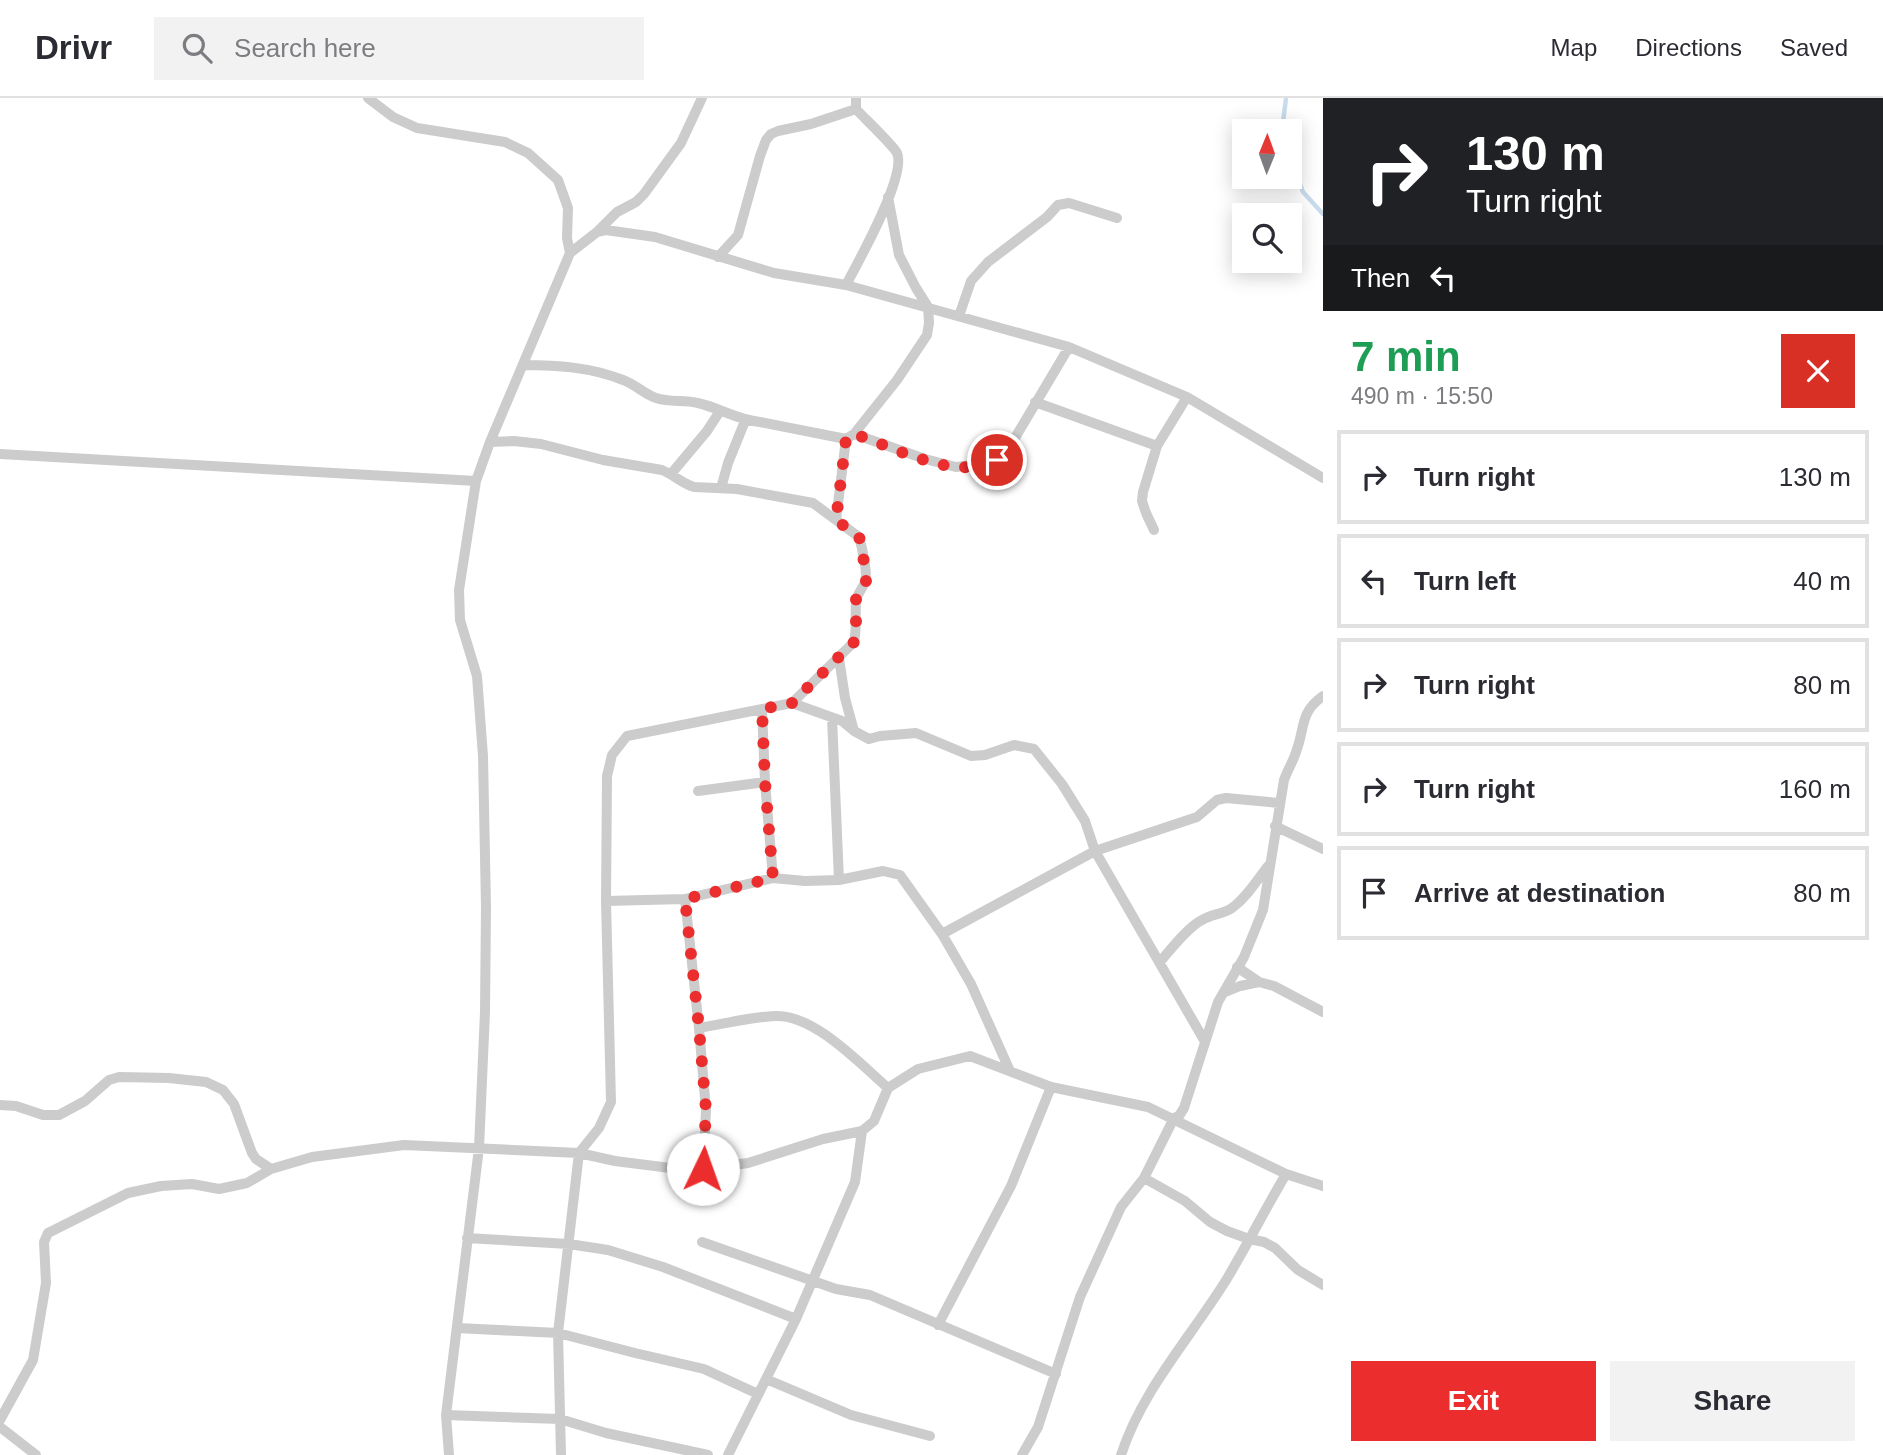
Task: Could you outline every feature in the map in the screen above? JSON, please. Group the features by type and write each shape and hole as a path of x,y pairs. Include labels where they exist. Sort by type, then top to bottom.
{"street":[{"path":"368,98 393,117 417,128 505,142 528,153 558,180 568,208 567,238 570,254"},
{"path":"449,1455 446,1415 479,1148 485,1012 483,756 477,676 460,620 459,590 476,481 570,254 617,212 636,202 644,194 681,143 702,98"},
{"path":"718,257 738,235 760,156 771,134 811,124 856,104 897,152 898,170 866,246 846,285"},
{"path":"836,520 850,436 897,380 927,335 929,323 928,307 899,255 888,197"},
{"path":"958,316 971,282 988,262 1058,205 1069,203 1118,218"},
{"path":"597,232 606,230 655,237 774,273 846,285 1069,347 1186,397 1323,478"},
{"path":"523,365 560,365 594,371 625,380 654,398 698,402 745,421 850,436 956,467 997,460 1009,448 1069,347"},
{"path":"1154,530 1142,501 1143,492 1157,446 1186,397"},
{"path":"1035,402 1157,446"},
{"path":"671,474 720,411"},
{"path":"721,488 745,421"},
{"path":"490,442 541,444 603,460 662,470 688,485 737,489 813,503 859,537 866,581 856,599 854,642 792,703"},
{"path":"0,454 476,481"},
{"path":"839,658 845,698 854,731"},
{"path":"1022,1455 1038,1427 1080,1297 1121,1208 1144,1178 1174,1118 1179,1116 1184,1108 1218,1002 1244,957 1263,910 1279,803 1289,765 1298,747 1303,721 1315,702 1323,696"},
{"path":"561,1455 558,1333 579,1153 599,1128 611,1102 606,901 607,776 612,755 627,736 792,703 842,721 869,739 916,733 971,756 985,755 1014,746 1034,748 1062,784 1085,821 1095,851 1204,1040"},
{"path":"762,709 773,878"},
{"path":"832,718 839,880"},
{"path":"698,791 765,782"},
{"path":"942,934 1095,851 1197,817 1217,800 1226,798 1279,803"},
{"path":"1275,826 1323,849"},
{"path":"1160,962 1197,922 1229,910 1241,900 1269,864"},
{"path":"606,901 685,899 773,878 839,880 883,872 900,876 942,934 971,984 1010,1071"},
{"path":"685,899 706,1110 703,1169"},
{"path":"1241,900 1264,901"},
{"path":"1237,967 1259,982 1274,986 1323,1012"},
{"path":"1223,993 1259,982"},
{"path":"699,1028 777,1016 798,1020 817,1028 888,1088"},
{"path":"0,1420 33,1360 46,1283 44,1242 48,1233 128,1193 161,1186 192,1184 219,1189 247,1183 271,1169 312,1157 404,1145 579,1153 678,1169 703,1169 748,1163 823,1139 862,1131 873,1121 888,1088 918,1069 970,1056 1051,1087 1148,1107 1286,1174 1323,1186"},
{"path":"0,1105 16,1106 43,1115 59,1115 85,1101 109,1080 119,1077 205,1082 223,1090 234,1104 252,1153 271,1169"},
{"path":"938,1325 1011,1186 1051,1087"},
{"path":"728,1455 796,1319 855,1182 862,1131"},
{"path":"1121,1455 1128,1433 1155,1384 1228,1277 1286,1174"},
{"path":"1144,1178 1185,1201 1210,1222 1275,1248 1298,1270 1323,1285"},
{"path":"467,1238 569,1244 608,1250 663,1267 796,1319"},
{"path":"702,1242 836,1289 870,1295 1056,1374"},
{"path":"457,1328 558,1333 704,1369 758,1394"},
{"path":"766,1379 851,1415 930,1436"},
{"path":"446,1415 560,1419 606,1433 708,1455"},
{"path":"0,1427 36,1455"}],"waterway":[{"path":"1283,119 1286,98"},
{"path":"1302,189 1323,214"}],"route":[{"path":"703,1169 706,1110 685,899 773,878 762,709 792,703 854,642 856,599 866,581 859,537 836,520 846,439 854,434 956,467 997,460"}]}
